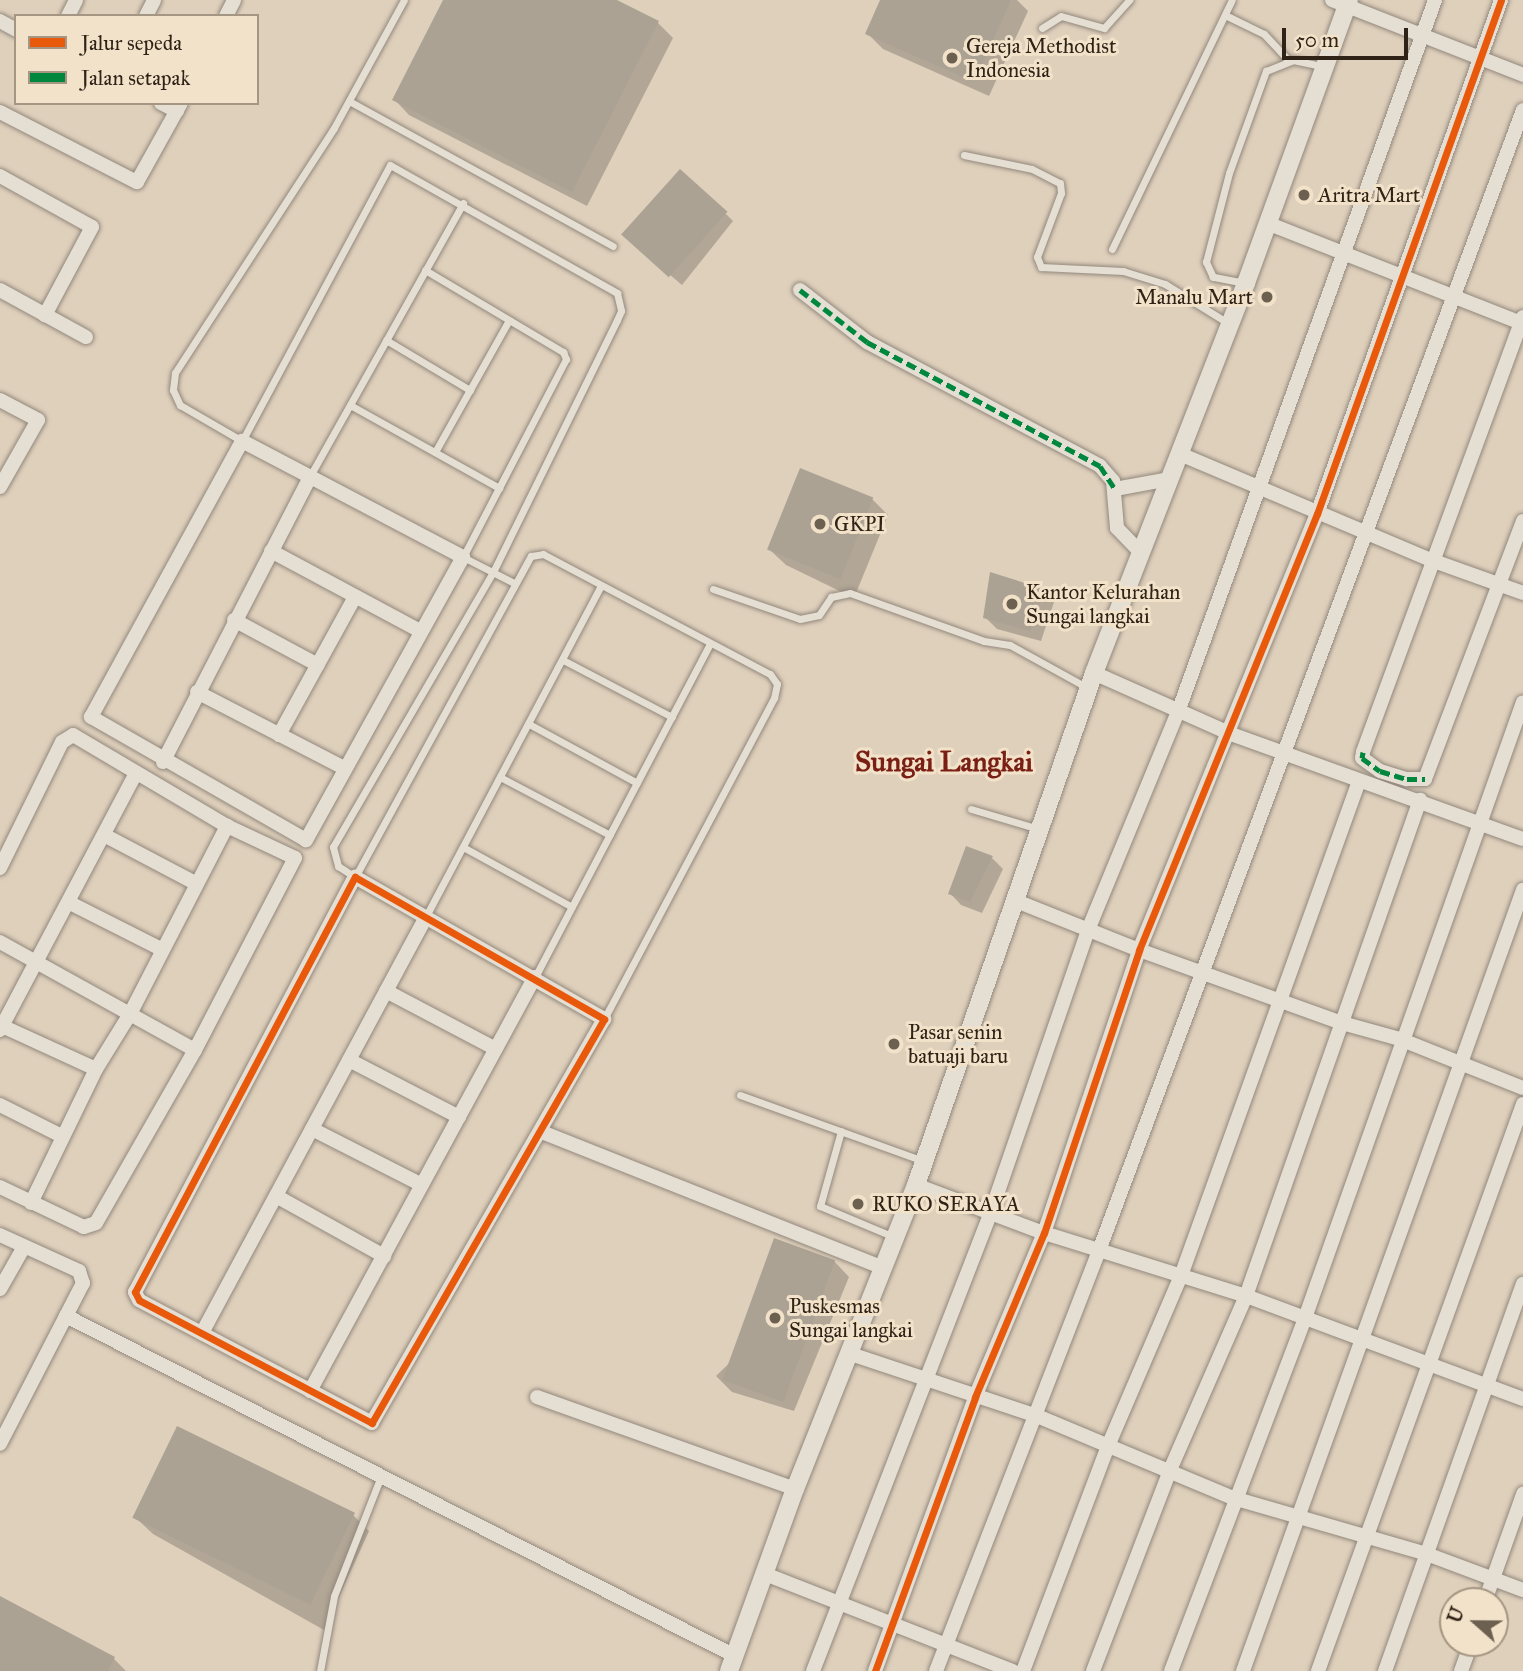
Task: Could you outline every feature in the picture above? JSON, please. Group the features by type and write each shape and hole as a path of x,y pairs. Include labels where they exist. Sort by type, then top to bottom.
{"street":[{"path":"813,1671 928,1381 1088,930 1178,712 1435,0"},
{"path":"875,1671 975,1397 1044,1233 1139,950 1231,734 1317,514 1479,56 1502,0"},
{"path":"66,1316 381,1475 732,1664 795,1489 916,1185 1091,681 1228,323 1246,283 1326,68 1342,2 1523,75"},
{"path":"0,112 137,182 179,107"},
{"path":"936,1671 1037,1416 1283,751 1369,532 1452,296 1523,110"},
{"path":"0,176 92,228 45,315"},
{"path":"1267,223 1522,322 1431,560 1363,752 1362,758 1380,771 1407,779 1425,779 1523,521"},
{"path":"0,290 86,337"},
{"path":"800,290 867,342 1100,466 1115,489 1117,528 1140,552"},
{"path":"0,400 38,420 0,487"},
{"path":"242,441 463,557 306,840 96,723 92,709 242,441"},
{"path":"1180,454 1317,514 1369,532 1431,560 1523,593"},
{"path":"163,762 310,477"},
{"path":"1115,489 1170,478"},
{"path":"271,551 420,631"},
{"path":"279,735 355,597"},
{"path":"234,620 317,665"},
{"path":"1091,681 1523,839"},
{"path":"197,692 344,768"},
{"path":"1171,1671 1233,1499 1305,1318 1400,1039 1523,702"},
{"path":"0,868 66,738 77,737 227,826 295,858 195,1050 96,1223 83,1227 0,1187"},
{"path":"96,1069 1,1028 70,903 136,773"},
{"path":"1023,1671 1108,1446 1182,1273 1359,781"},
{"path":"1093,1671 1170,1470 1246,1296 1420,800"},
{"path":"31,1203 96,1069 130,1014 195,883 227,826"},
{"path":"104,835 195,883"},
{"path":"355,877 425,919 535,977 604,1019 376,1421 369,1423 139,1300 136,1283 355,877"},
{"path":"1242,1671 1523,890"},
{"path":"1014,900 1139,950 1202,970 1280,1002 1400,1039 1523,1088"},
{"path":"70,903 161,949"},
{"path":"202,1333 425,919"},
{"path":"0,942 195,1050"},
{"path":"310,1391 535,977"},
{"path":"386,991 496,1049"},
{"path":"349,1060 459,1117"},
{"path":"1320,1671 1523,1104"},
{"path":"0,1105 62,1136"},
{"path":"312,1129 422,1185"},
{"path":"542,1132 882,1267"},
{"path":"916,1185 1044,1233 1182,1273 1523,1399"},
{"path":"276,1196 384,1256"},
{"path":"0,1235 82,1274 82,1289 0,1444"},
{"path":"0,1289 24,1247"},
{"path":"1385,1671 1424,1553 1489,1386 1523,1284"},
{"path":"848,1353 1037,1416 1170,1470 1233,1499 1424,1553 1523,1590"},
{"path":"537,1397 795,1489"},
{"path":"1490,1587 1523,1494"},
{"path":"765,1574 892,1625 948,1643 1013,1671"}],"lane":[{"path":"404,0 349,101 175,373 173,390 180,405 242,441 390,165 463,202 610,285 621,301 617,320 493,572 336,841 335,862 355,877 514,583 528,559 539,553 600,589 769,674 777,691 604,1019"},
{"path":"1042,28 1061,16 1104,28 1129,0"},
{"path":"1112,249 1232,0"},
{"path":"1225,15 1264,34 1288,60 1326,68"},
{"path":"1246,283 1213,277 1206,262 1229,173 1266,71 1288,60"},
{"path":"349,101 613,246"},
{"path":"964,155 1032,169 1060,183 1061,193 1037,257 1041,267 1123,271 1165,284 1228,323"},
{"path":"310,477 463,202"},
{"path":"425,270 563,352 566,359 463,557 514,583"},
{"path":"436,452 509,320"},
{"path":"386,340 470,390"},
{"path":"350,405 499,488"},
{"path":"425,919 600,589"},
{"path":"713,589 800,619 819,615 831,597 850,593 984,641 1010,645 1091,681"},
{"path":"535,977 709,645"},
{"path":"563,660 672,717"},
{"path":"528,724 637,783"},
{"path":"500,777 610,835"},
{"path":"971,809 1040,830"},
{"path":"463,847 572,907"},
{"path":"740,1095 924,1161"},
{"path":"841,1131 820,1206 895,1237"},
{"path":"320,1671 334,1596 381,1475"}],"building":[{"path":"443,0 617,0 659,21 572,192 392,100"},
{"name":"Gereja Methodist Indonesia","path":"880,0 1011,0 974,82 865,34"},
{"path":"680,169 728,212 669,277 621,234"},
{"name":"GKPI","path":"800,468 873,498 840,579 767,550"},
{"name":"Kantor Kelurahan Sungai langkai","path":"990,572 1044,589 1030,631 983,618"},
{"path":"966,846 993,856 970,902 948,894"},
{"name":"Puskesmas Sungai langkai","path":"774,1238 835,1260 783,1402 722,1380"},
{"path":"177,1426 355,1513 310,1604 132,1518"},
{"path":"0,1596 115,1657 108,1671 0,1671"}],"marked path":[{"path":"800,290 867,342 1100,466 1115,489"},
{"path":"1363,752 1362,758 1380,771 1407,779 1425,779"}],"cycle path":[{"path":"875,1671 975,1397 1044,1233 1139,950 1317,514 1501,0"},
{"path":"355,877 604,1019 372,1423 139,1300 135,1292 355,877"}],"place":[{"name":"Gereja Methodist Indonesia","path":"952,58"},
{"name":"Aritra Mart","path":"1304,195"},
{"name":"Manalu Mart","path":"1267,297"},
{"name":"GKPI","path":"820,524"},
{"name":"Kantor Kelurahan Sungai langkai","path":"1012,604"},
{"name":"Pasar senin batuaji baru","path":"894,1044"},
{"name":"RUKO SERAYA","path":"858,1204"},
{"name":"Puskesmas Sungai langkai","path":"775,1318"}],"district":[{"name":"Sungai Langkai","path":"944,762"}]}
